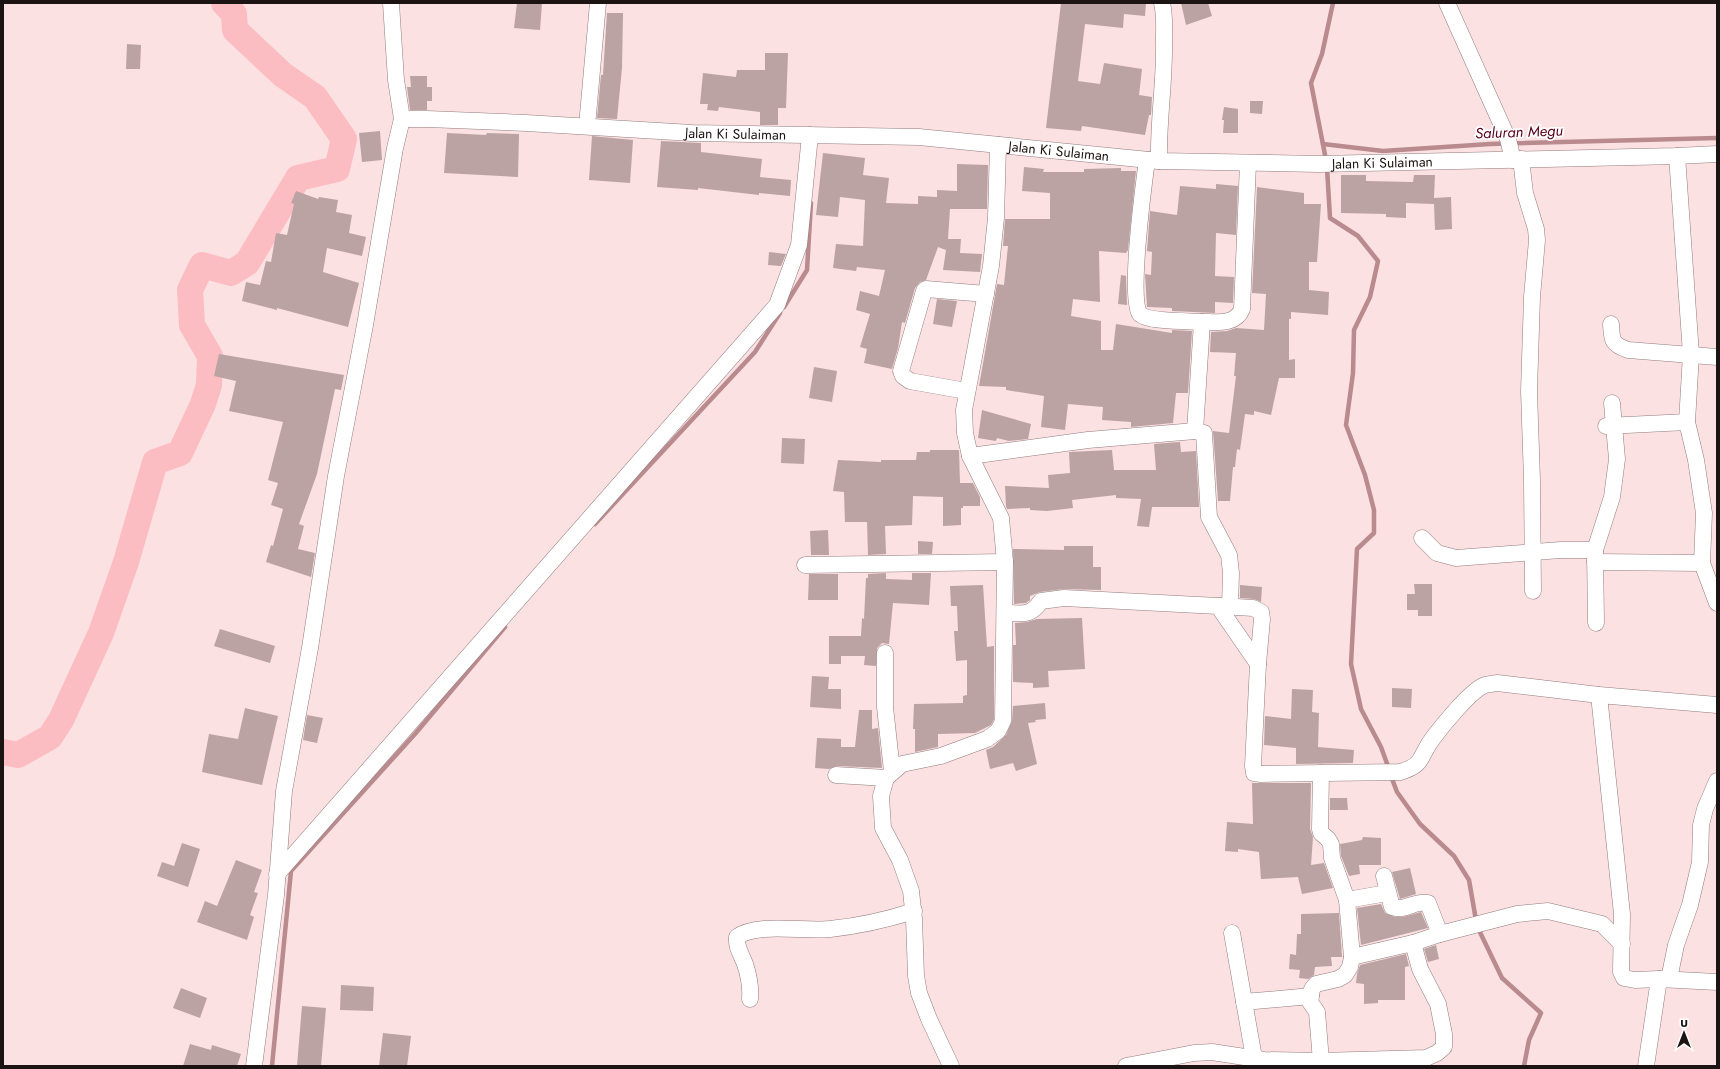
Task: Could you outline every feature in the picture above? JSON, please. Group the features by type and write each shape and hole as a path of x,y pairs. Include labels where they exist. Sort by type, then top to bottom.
{"street":[{"path":"254,1066 277,874 284,791 310,648 336,476 365,325 395,148 402,120 396,80 391,3"},
{"path":"587,126 598,3"},
{"path":"1162,3 1164,13 1164,74 1158,137 1137,262 1136,304 1138,312 1144,316 1154,318 1202,322 1232,321 1241,312 1248,163"},
{"path":"1447,3 1513,152 1536,229 1537,240 1532,298 1529,391 1532,480 1531,552 1533,591"},
{"name":"Jalan Ki Sulaiman","path":"402,120 427,119 587,126 692,133 919,137 1153,161 1325,164 1513,152 1677,156 1717,154"},
{"path":"277,874 777,305 799,244 810,135"},
{"path":"836,775 889,774 902,764 941,756 986,739 998,731 1003,721 1005,562 1001,518 970,456 965,433 964,410 966,391 972,371 986,294 996,218 998,145"},
{"path":"1677,156 1691,354 1687,422 1710,514 1702,563 1717,603"},
{"path":"966,391 910,381 903,376 901,370 924,291 926,289 986,294"},
{"path":"1195,431 1202,322"},
{"path":"1611,324 1612,340 1617,346 1628,350 1717,357"},
{"path":"1596,624 1595,556 1612,497 1617,459 1610,426 1612,403"},
{"path":"1610,426 1687,422"},
{"path":"970,456 1088,440 1195,431 1204,433 1209,517 1229,555 1232,573 1224,606 1258,664"},
{"path":"1422,538 1437,553 1456,558 1561,550 1595,556 1702,563"},
{"path":"805,565 1005,562"},
{"path":"1005,613 1033,612 1041,601 1064,598 1253,608 1262,615 1253,766 1254,773 1261,774 1392,772 1413,768 1420,761 1432,740 1445,723 1470,696 1483,685 1497,683 1600,695 1717,705"},
{"path":"886,654 886,707 889,774 881,796 883,828 896,852 909,884 914,911 916,976 919,993 928,1019 951,1066"},
{"path":"1600,695 1622,914 1621,972 1624,978 1634,980 1664,979 1717,982"},
{"path":"1321,773 1320,829 1321,833 1331,844 1332,858 1347,900 1352,956 1350,967 1345,975 1316,984 1312,989 1312,1006 1317,1012 1321,1061"},
{"path":"1646,1066 1664,979 1690,904 1700,862 1701,825 1705,808 1717,781"},
{"path":"1384,876 1387,893 1392,907 1398,909 1420,903 1428,903 1440,934"},
{"path":"1347,900 1387,893"},
{"path":"750,999 749,980 745,965 736,944 737,937 743,932 764,929 828,930 862,926 881,922 914,911"},
{"path":"1352,956 1413,943 1440,934 1517,914 1548,911 1602,924 1622,944"},
{"path":"1232,933 1254,1058"},
{"path":"1126,1066 1194,1053 1212,1052 1264,1060 1321,1061 1426,1058 1437,1053 1444,1047 1444,1034 1438,1004 1420,969 1413,943"},
{"path":"1244,1002 1311,996"}],"building":[{"path":"517,3 542,3 540,30 514,28"},
{"path":"1061,3 1146,3 1145,16 1124,14 1123,28 1085,24 1078,81 1100,84 1104,63 1142,69 1139,95 1152,97 1151,115 1149,115 1145,135 1082,126 1081,131 1046,128"},
{"path":"1181,3 1208,3 1212,16 1186,25"},
{"path":"607,13 623,13 622,68 617,119 597,118 601,75 603,75"},
{"path":"127,44 141,45 140,69 126,69"},
{"path":"765,53 788,53 786,108 778,108 778,125 760,125 760,112 719,107 718,111 707,110 708,104 700,104 703,73 736,77 737,70 765,70"},
{"path":"410,76 427,76 427,87 432,87 432,101 427,101 427,110 410,110 407,87 411,87"},
{"path":"1250,101 1263,101 1262,114 1250,113"},
{"path":"1224,107 1238,109 1238,133 1223,133 1224,120 1222,120"},
{"path":"380,131 382,160 362,162 359,133"},
{"path":"447,133 486,135 487,133 519,134 518,177 444,173"},
{"path":"592,136 633,140 630,183 589,180"},
{"path":"661,141 701,143 701,152 762,159 760,177 791,180 790,196 759,193 759,195 698,188 698,190 657,187"},
{"path":"823,153 865,158 863,175 889,178 886,203 918,204 918,196 937,197 937,190 957,191 957,164 988,165 987,209 950,209 948,239 961,239 960,253 982,254 980,272 943,270 946,250 938,247 926,280 920,282 915,288 905,323 902,322 898,348 892,369 864,363 867,349 860,347 870,314 856,310 860,291 879,296 885,270 857,267 856,271 833,268 836,244 863,246 865,200 840,197 838,217 816,215"},
{"path":"1024,167 1044,169 1043,172 1084,172 1084,169 1121,168 1121,171 1136,171 1128,250 1126,253 1099,251 1100,302 1073,299 1071,316 1101,321 1101,350 1113,350 1116,324 1172,333 1172,330 1192,331 1188,393 1176,393 1173,423 1131,427 1131,422 1102,420 1103,407 1068,404 1065,430 1041,427 1044,396 1006,390 1006,387 979,386 997,284 1004,285 1008,246 1003,246 1005,219 1050,219 1050,193 1022,191"},
{"path":"1341,175 1366,175 1366,181 1413,182 1414,175 1435,175 1434,198 1451,197 1452,229 1435,230 1434,204 1406,203 1406,218 1386,217 1386,214 1341,213"},
{"path":"1216,184 1238,186 1236,235 1216,233 1215,276 1234,277 1233,303 1215,302 1215,313 1172,311 1172,308 1147,307 1145,274 1151,275 1152,252 1147,251 1150,211 1177,215 1180,186 1216,189"},
{"path":"1257,187 1304,193 1304,204 1321,204 1317,262 1309,262 1309,290 1329,292 1328,315 1291,312 1291,319 1289,319 1289,360 1295,359 1295,378 1279,378 1271,415 1254,411 1254,415 1245,414 1240,450 1237,449 1235,467 1233,467 1230,501 1218,501 1213,431 1229,433 1236,376 1234,376 1236,353 1210,352 1211,332 1227,331 1236,328 1264,330 1266,294 1252,293"},
{"path":"296,191 318,199 319,197 338,200 336,212 352,215 349,233 366,237 362,256 327,248 323,272 359,283 348,327 277,308 277,310 242,301 246,282 260,285 266,261 271,262 276,233 287,235 294,204 291,203"},
{"path":"769,252 786,254 781,266 768,265"},
{"path":"1121,275 1126,276 1127,305 1118,304"},
{"path":"937,299 957,301 952,327 933,324"},
{"path":"219,354 344,375 341,390 335,389 317,474 299,524 304,526 298,549 315,553 311,577 266,562 271,545 273,546 283,509 271,505 278,483 268,480 283,422 229,411 236,381 214,376"},
{"path":"814,367 837,371 832,402 809,398"},
{"path":"982,410 1031,424 1028,439 1009,441 997,438 996,441 978,438"},
{"path":"782,438 805,439 804,464 781,463"},
{"path":"1180,442 1181,452 1196,451 1199,507 1152,507 1149,527 1137,526 1141,499 1116,498 1116,495 1072,500 1073,508 1047,511 1030,510 1030,508 1007,509 1005,486 1049,488 1048,475 1070,473 1069,452 1112,450 1114,470 1156,470 1154,444"},
{"path":"930,450 959,450 960,483 973,483 980,497 980,506 963,506 963,508 961,508 961,525 943,526 943,497 913,496 912,525 885,526 886,554 868,555 867,522 845,522 844,492 833,491 838,460 881,462 881,460 916,460 917,452 930,452"},
{"path":"828,530 829,555 811,555 810,531"},
{"path":"918,541 933,542 932,554 918,554"},
{"path":"1064,546 1093,546 1093,567 1101,567 1101,590 1064,589 1040,592 1030,596 1030,600 1026,603 1014,604 1013,549 1064,550"},
{"path":"886,573 886,579 912,580 912,573 931,573 929,605 893,603 889,644 882,643 877,648 876,666 864,665 865,656 841,656 841,664 829,664 829,636 861,636 862,618 864,619 866,578 868,578 868,574"},
{"path":"809,574 838,574 838,600 808,600"},
{"path":"1414,584 1432,584 1432,616 1418,616 1418,610 1407,610 1407,594 1415,594"},
{"path":"983,585 987,647 994,646 994,719 991,725 975,733 938,734 938,747 915,752 915,729 913,729 914,704 963,703 963,696 967,695 967,660 956,661 954,631 958,631 957,606 951,606 950,586"},
{"path":"1240,585 1262,587 1261,602 1254,599 1240,598"},
{"path":"1082,618 1085,669 1048,671 1049,687 1033,688 1033,683 1013,682 1013,645 1016,645 1015,623 1037,619"},
{"path":"220,629 275,646 270,663 214,646"},
{"path":"812,676 829,677 828,689 841,689 841,709 810,707"},
{"path":"1392,688 1412,689 1411,708 1392,707"},
{"path":"1292,689 1313,690 1312,712 1319,713 1318,747 1354,750 1353,763 1296,764 1296,748 1264,745 1265,716 1291,719"},
{"path":"1045,703 1046,719 1035,720 1036,722 1028,723 1037,764 1016,771 1013,763 990,769 986,750 993,747 1006,735 1012,721 1013,706"},
{"path":"245,708 278,716 262,785 202,772 209,734 238,739"},
{"path":"859,710 872,710 872,729 878,728 882,768 837,766 829,769 815,768 817,738 841,739 841,747 855,747"},
{"path":"307,715 323,718 317,743 303,740"},
{"path":"1252,783 1311,783 1310,829 1313,837 1311,865 1324,863 1333,888 1302,894 1298,877 1261,879 1259,852 1238,849 1238,852 1225,851 1227,822 1253,824"},
{"path":"1330,798 1347,798 1348,810 1330,810"},
{"path":"1363,837 1381,838 1381,865 1359,865 1360,874 1349,876 1341,856 1340,844 1362,840"},
{"path":"182,843 200,849 188,887 157,876 162,862 174,866"},
{"path":"236,860 262,870 254,892 258,893 250,915 254,917 247,940 197,922 205,901 217,906"},
{"path":"1410,868 1416,894 1400,899 1392,872"},
{"path":"1381,904 1385,913 1395,917 1403,917 1421,912 1428,928 1361,945 1357,908"},
{"path":"1339,913 1342,957 1331,957 1332,966 1315,967 1314,975 1308,979 1299,978 1300,970 1289,969 1290,954 1296,955 1297,934 1301,934 1301,914"},
{"path":"1436,945 1439,959 1428,962 1424,949"},
{"path":"1406,954 1409,966 1405,967 1405,1000 1378,1000 1378,1003 1364,1004 1364,984 1356,983 1360,965"},
{"path":"341,985 374,987 373,1011 340,1010"},
{"path":"181,988 207,998 200,1018 173,1008"},
{"path":"302,1006 326,1008 321,1066 297,1066"},
{"path":"383,1033 411,1036 407,1066 379,1066"},
{"path":"190,1044 211,1050 212,1045 241,1054 237,1066 183,1066"}],"waterway":[{"path":"3,752 18,755 50,737 61,720 101,633 126,562 155,462 180,453 203,404 209,385 210,356 192,325 190,290 202,265 231,273 247,263 298,178 337,169 344,139 315,97 283,75 235,30 234,14 224,3"},
{"path":"1326,160 1311,83 1322,54 1333,3"},
{"name":"Saluran Megu","path":"1323,144 1383,151 1490,144 1717,138"},
{"path":"1327,168 1330,218 1358,236 1378,261 1370,297 1354,330 1353,373 1346,425 1365,475 1374,510 1374,533 1357,549 1351,664 1361,709 1381,747 1389,769"},
{"path":"784,307 807,270 811,203"},
{"path":"595,524 755,352 780,313"},
{"path":"272,1066 291,871 415,734 505,627"},
{"path":"1391,776 1397,792 1420,824 1454,856 1469,880 1477,926 1502,978 1541,1013 1529,1040 1524,1066"}]}
